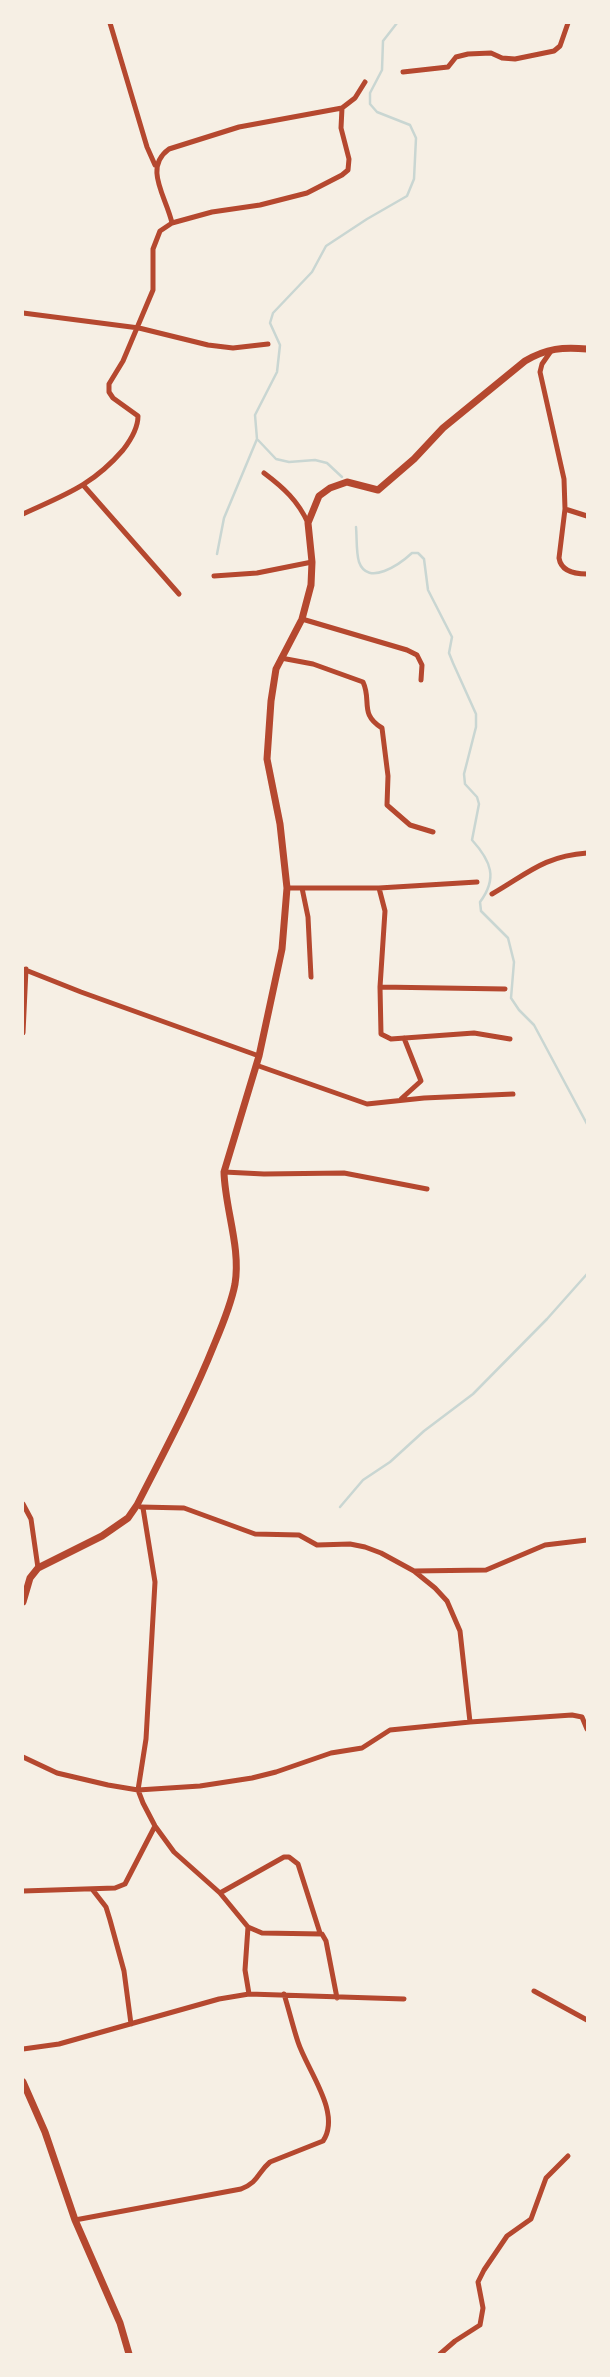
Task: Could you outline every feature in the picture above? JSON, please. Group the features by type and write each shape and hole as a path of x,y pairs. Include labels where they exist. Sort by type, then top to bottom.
{"street":[{"path":"110,23 172,223"},
{"path":"403,72 447,67 461,55 480,52 515,59 554,51 560,46 568,23"},
{"path":"155,165 159,155 182,143 239,127 342,108 355,98 365,82"},
{"path":"23,514 84,486 107,468 130,442 138,421 134,412 113,398 109,384 139,328 153,290 153,249 160,231 172,223 212,212 260,205 307,193 342,175 348,170 349,159 341,128 342,108"},
{"path":"23,313 139,328 208,345 233,348 268,344"},
{"path":"308,523 319,496 330,488 347,482 378,490 443,428 525,361 553,348 587,349"},
{"path":"553,348 540,372 564,480 565,509 559,558 565,569 587,574"},
{"path":"23,1602 30,1578 38,1568 102,1536 140,1507 206,1365 235,1283 235,1252 224,1172 259,1056 282,949 287,888 280,824 267,759 271,701 276,669 302,619 312,562 308,523 302,510 289,492 264,473"},
{"path":"84,486 179,594"},
{"path":"565,509 587,516"},
{"path":"214,576 284,569 312,562"},
{"path":"302,619 417,655 422,665 421,680"},
{"path":"281,658 313,664 363,681 366,688 366,710 373,722 382,728 384,738 388,776 387,805 410,825 433,831"},
{"path":"492,894 548,860 587,853"},
{"path":"287,888 379,888 477,882"},
{"path":"302,888 308,917 311,977"},
{"path":"379,888 385,911 380,987 381,1034 391,1039 474,1033 510,1039"},
{"path":"23,1033 24,969 259,1056"},
{"path":"380,987 505,989"},
{"path":"399,1101 421,1081 404,1038"},
{"path":"256,1065 356,1102 379,1104 513,1094"},
{"path":"224,1172 344,1172 426,1189"},
{"path":"23,1504 31,1519 38,1568"},
{"path":"140,1507 184,1508 255,1534 299,1535 317,1545 350,1544 365,1547 414,1571 447,1601 460,1631 470,1722"},
{"path":"140,1507 155,1582 146,1739 138,1790 155,1826 174,1852 219,1893 248,1927 261,1933 320,1933"},
{"path":"414,1571 486,1570 544,1545 587,1540"},
{"path":"23,1757 57,1773 138,1790 200,1786 252,1778 331,1753 362,1748 390,1730 572,1715 582,1717 587,1729"},
{"path":"23,1891 115,1888 125,1884 155,1826"},
{"path":"219,1893 284,1857 289,1857 298,1864 320,1933 326,1941 337,1998"},
{"path":"92,1889 106,1907 110,1920 124,1971 131,2024"},
{"path":"248,1927 245,1952 249,1994"},
{"path":"534,1991 587,2020"},
{"path":"23,2049 59,2044 219,1999 249,1994 404,1999"},
{"path":"75,2220 241,2189 253,2185 270,2162 323,2141 329,2122 324,2099 298,2043 284,1994"},
{"path":"23,2082 45,2132 75,2220 120,2323 129,2354"},
{"path":"440,2354 482,2323 483,2308 478,2281 507,2236 531,2219 547,2178 568,2156"}],"waterway":[{"path":"217,554 224,518 257,439 255,415 277,372 280,345 270,323 273,313 312,272 326,246 407,196 414,179 416,138 410,125 377,112 370,104 370,93 382,70 383,41 397,23"},
{"path":"258,440 276,459 327,463 342,477"},
{"path":"356,527 359,562 369,573 384,571 412,553 418,553 424,559 428,590 452,637 449,653 476,714 476,727 464,774 465,784 477,797 479,804 472,840 484,855 490,870 489,885 480,902 481,911 508,938 514,962 511,998 534,1025 587,1124"},
{"path":"340,1507 363,1480 390,1462 424,1431 473,1394 587,1274"}]}
